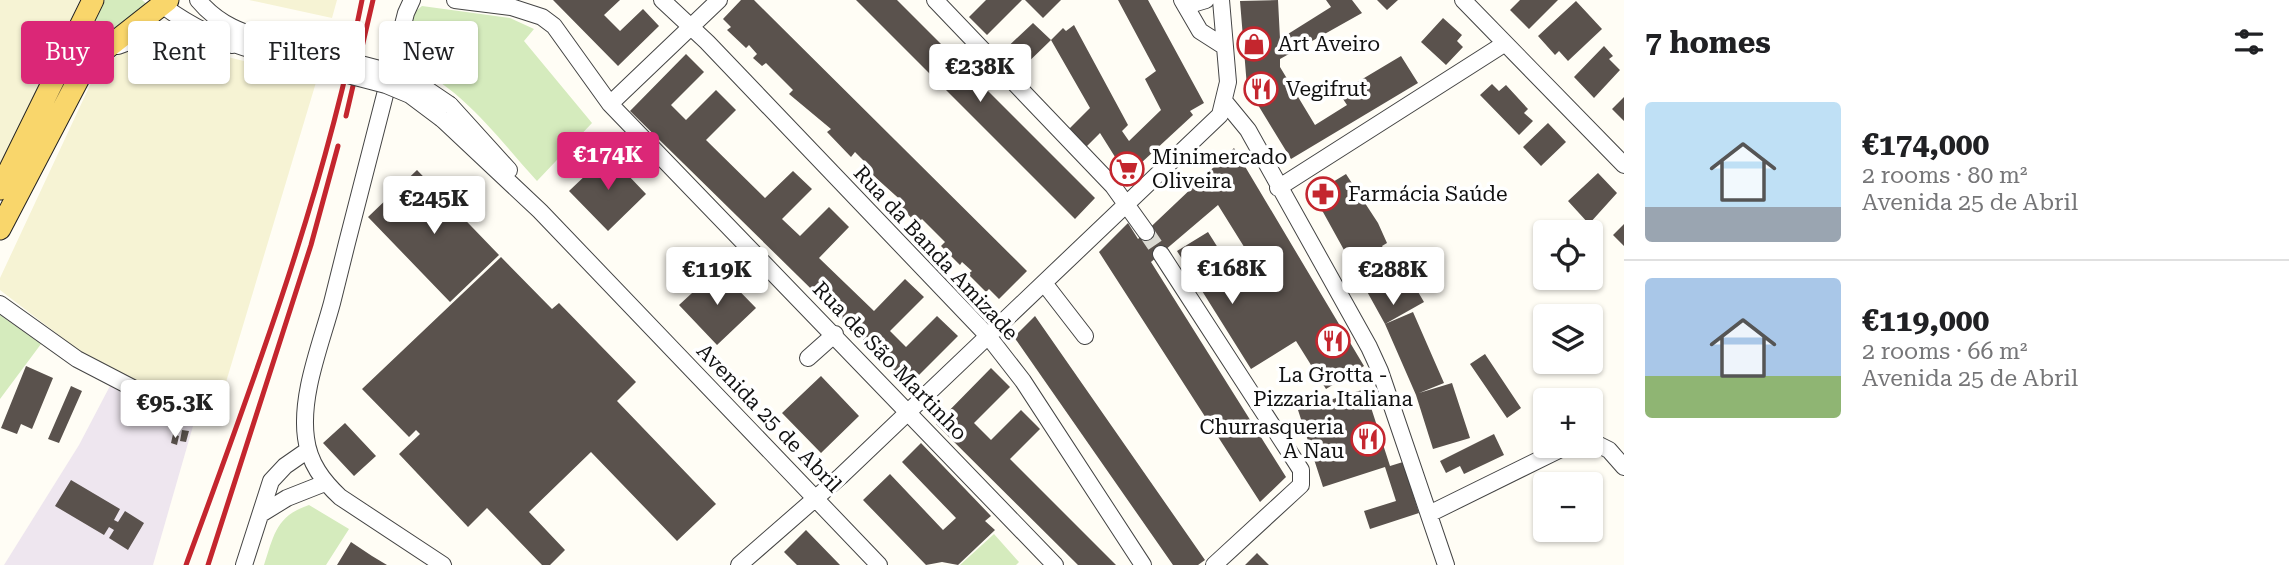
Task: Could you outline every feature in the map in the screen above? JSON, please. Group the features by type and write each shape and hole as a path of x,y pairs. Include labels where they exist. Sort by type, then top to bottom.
{"main road":[{"path":"0,189 93,0"},
{"path":"114,42 162,2"},
{"path":"0,229 76,84"}],"street":[{"name":"Avenida 25 de Abril","path":"198,0 210,14 244,35"},
{"path":"412,0 406,13 310,387 305,421 308,450 325,483 340,498 443,565"},
{"name":"Rua de São Martinho","path":"456,0 481,1 531,11 554,26 610,104 910,411 1055,565"},
{"name":"Rua da Banda Amizade","path":"662,0 988,336 1023,382 1143,565"},
{"path":"610,104 719,0"},
{"path":"935,0 1128,203 1146,232"},
{"path":"1206,0 1184,3 1200,31 1225,47"},
{"path":"744,563 910,411 1220,115 1228,82 1221,0"},
{"path":"1462,0 1624,165"},
{"name":"Avenida 25 de Abril","path":"162,2 188,24 232,45 244,46"},
{"path":"114,47 137,37 164,34 232,45"},
{"path":"1278,188 1504,44"},
{"name":"Avenida 25 de Abril","path":"365,78 446,112 817,497 879,565"},
{"path":"1225,102 1248,130 1380,371 1446,565"},
{"path":"1161,254 1301,470 1301,485 1214,565"},
{"path":"1044,283 1085,336"},
{"path":"0,304 77,359 181,413"},
{"path":"808,358 835,334"},
{"path":"1603,447 1624,467"},
{"path":"244,565 271,481 285,466 308,450"},
{"path":"1429,514 1543,458"},
{"path":"261,514 287,498 325,483"}],"shaded area":[{"path":"0,0 80,0 70,21 21,21 21,84 39,84 0,165"},
{"path":"249,0 337,0 332,18"},
{"path":"128,50 128,84 230,84 230,58 244,61 244,84 315,84 214,422 82,353 0,290 0,278 91,84 114,84 115,57"},
{"path":"111,384 173,426 178,419 193,426 153,565 4,565 79,445"}],"green space":[{"path":"105,0 142,0 148,5 114,28 114,21 94,21"},
{"path":"422,6 510,18 534,29 524,41 592,123 537,181 492,129 442,84 478,84 478,21 411,21 412,14"},
{"path":"0,315 41,344 0,399"},
{"path":"309,505 349,529 326,565 264,565 274,536 283,521"},
{"path":"994,534 1019,562 1016,565 960,565"}],"building":[{"path":"553,0 620,0 604,15 620,31 643,9 659,26 618,66"},
{"path":"741,0 754,0 1027,271 999,299 989,289 986,292 968,274 972,271 962,262 960,265 941,246 945,242 922,219 917,224 901,207 905,204 865,168 868,165 855,152 851,157 827,132 831,129 789,94 793,90 766,63 762,66 753,58 757,54 749,45 746,48 727,30 731,27 723,19"},
{"path":"856,0 897,0 1095,198 1075,219"},
{"path":"986,0 1022,0 987,35 969,17"},
{"path":"1025,0 1061,0 1043,18"},
{"path":"1118,0 1148,0 1204,103 1190,111 1193,115 1127,176 1100,133 1086,147 1069,129 1090,108 1051,40 1063,28 1066,31 1074,25 1128,125 1122,131 1129,141 1161,110 1145,79 1156,71"},
{"path":"1278,0 1280,39 1331,7 1326,0 1352,0 1362,13 1280,59 1280,67 1315,125 1347,105 1339,93 1401,56 1418,83 1291,159 1247,87 1240,1"},
{"path":"1377,0 1398,0 1387,10"},
{"path":"1520,0 1558,0 1529,29 1510,10"},
{"path":"1576,1 1602,29 1568,61 1559,51 1555,55 1538,36"},
{"path":"1443,18 1462,35 1457,41 1463,47 1446,65 1421,42"},
{"path":"1033,23 1051,40 1017,73 999,55"},
{"path":"1604,46 1613,56 1609,59 1620,70 1594,98 1574,77"},
{"path":"686,54 704,72 671,105 686,120 716,90 736,110 706,140 765,198 793,171 812,189 782,219 800,236 829,207 849,227 819,258 874,311 905,279 924,297 890,331 906,347 937,316 958,336 909,385 630,111"},
{"path":"1492,84 1499,91 1506,85 1528,109 1524,113 1533,121 1519,135 1480,95"},
{"path":"1624,97 1624,121 1612,109"},
{"path":"1548,123 1566,142 1541,166 1523,147"},
{"path":"1234,148 1364,366 1326,389 1296,341 1251,369 1177,251 1208,232 1237,278 1256,266 1218,205 1151,262 1286,477 1260,502 1099,252 1128,223 1138,239"},
{"path":"608,154 646,194 608,231 569,191"},
{"path":"417,170 499,255 450,302 368,217"},
{"path":"1598,173 1617,193 1593,220 1585,220 1568,201"},
{"path":"1346,174 1378,223 1387,243 1382,246 1394,267 1401,263 1424,302 1385,324 1313,194"},
{"path":"1624,224 1624,246 1613,235"},
{"path":"501,257 552,309 559,303 636,382 617,401 716,504 677,541 591,452 529,512 565,550 550,565 542,565 487,508 468,527 399,454 420,434 416,430 409,437 362,389"},
{"path":"718,269 756,308 717,345 679,305"},
{"path":"1413,312 1444,383 1419,393 1452,383 1470,438 1433,449 1416,395 1385,324"},
{"path":"1035,316 1205,560 1198,565 1173,565 1014,337"},
{"path":"1485,354 1521,408 1507,418 1470,364"},
{"path":"26,366 53,378 32,429 21,424 17,434 1,428"},
{"path":"991,368 1010,387 974,423 991,440 1021,410 1040,429 1010,459 1116,565 1078,565 936,424"},
{"path":"821,376 859,416 821,453 782,413"},
{"path":"71,386 82,391 59,443 48,439"},
{"path":"1365,389 1390,466 1403,462 1419,513 1370,529 1364,511 1396,501 1385,467 1323,487 1298,410"},
{"path":"345,423 376,456 354,476 323,443"},
{"path":"182,430 189,431 186,442 180,441"},
{"path":"173,434 179,436 177,445 171,443"},
{"path":"1494,434 1504,455 1464,474 1460,466 1446,473 1440,461"},
{"path":"921,443 991,516 985,521 995,530 958,565 942,562 926,565 863,500 890,474 943,530 956,518 902,462"},
{"path":"71,480 120,509 114,520 118,522 125,511 144,523 128,550 109,538 114,530 109,527 104,535 55,506"},
{"path":"806,530 840,565 797,565 784,552"},
{"path":"351,542 372,556 387,565 337,565"},
{"path":"1257,553 1269,565 1245,565"}],"tunnel":[{"path":"1146,232 1161,254"}],"railway":[{"path":"186,565 262,356 308,215 328,144 362,0"},
{"path":"346,116 373,0"},
{"path":"208,565 311,245 338,146"}],"place":[{"name":"Art Aveiro","path":"1254,44"},
{"name":"Vegifrut","path":"1261,89"},
{"name":"Minimercado Oliveira","path":"1127,169"},
{"name":"Farmácia Saúde","path":"1323,194"},
{"name":"La Grotta - Pizzaria Italiana","path":"1333,341"},
{"name":"Churrasqueria A Nau","path":"1368,439"}]}
